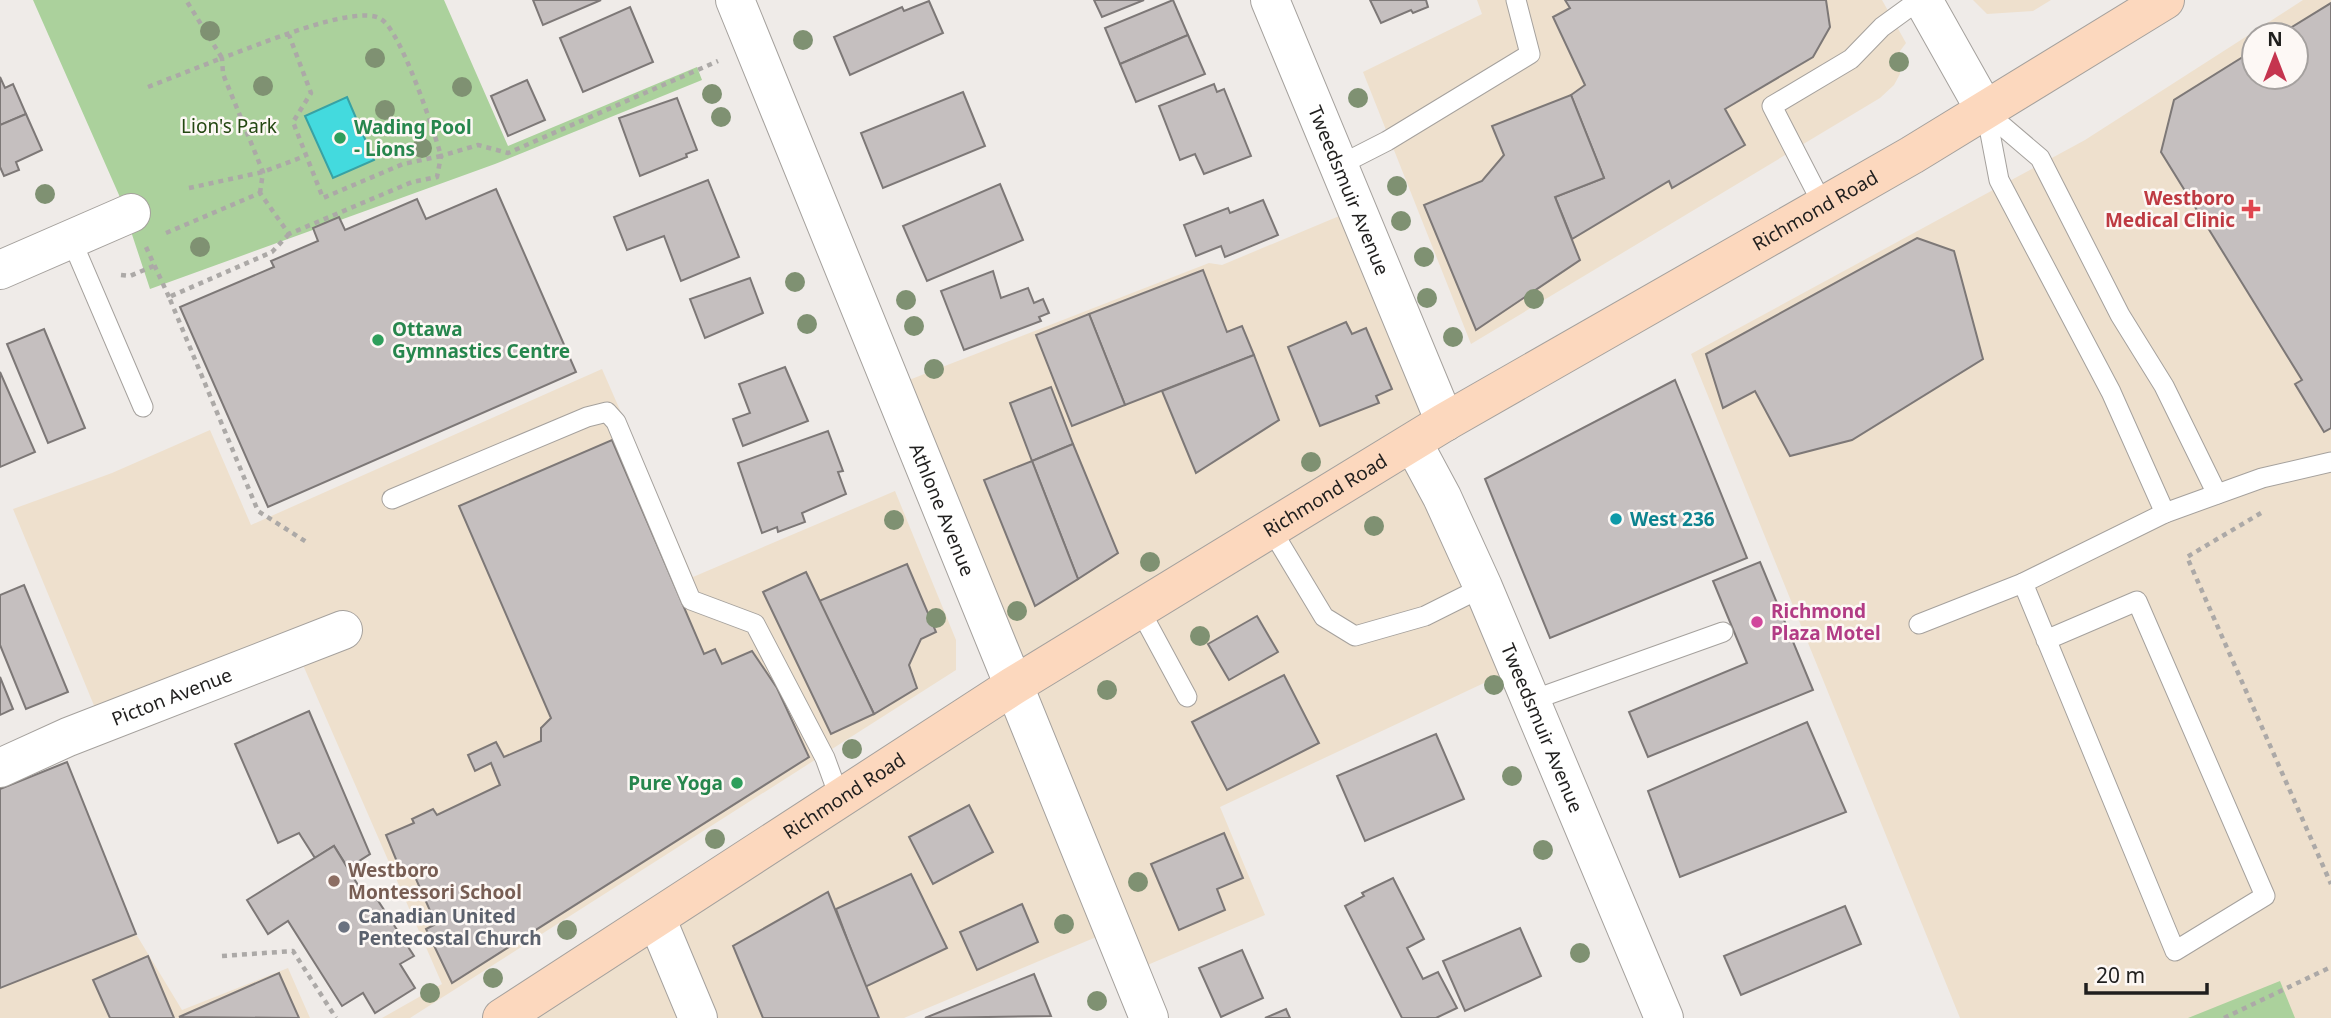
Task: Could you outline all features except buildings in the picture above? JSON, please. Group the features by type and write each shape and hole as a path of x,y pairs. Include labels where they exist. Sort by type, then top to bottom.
{"main road":[{"name":"Richmond Road","path":"502,1018 1013,686 1445,422 1986,112 2165,0"}],"street":[{"name":"Athlone Avenue","path":"735,0 1149,1018"},
{"name":"Tweedsmuir Avenue","path":"1270,0 1445,422"},
{"path":"1921,0 1986,112"},
{"path":"0,270 71,239 137,234"},
{"name":"Tweedsmuir Avenue","path":"1413,443 1442,497 1483,587 1664,1018"},
{"name":"Picton Avenue","path":"0,768 68,737 343,630"},
{"path":"656,920 698,1018"}],"lane":[{"path":"1338,166 1387,141 1530,54 1516,0"},
{"path":"1823,205 1772,106 1851,59 1882,27 1921,0"},
{"path":"1986,112 2039,158 2120,316 2164,386 2217,494"},
{"path":"1986,112 1999,180 2111,392 2165,513"},
{"path":"71,239 143,407"},
{"path":"392,499 587,417 607,412 617,422 691,600 755,624 825,758 840,799"},
{"path":"1919,624 2023,583 2165,513 2262,478 2331,462"},
{"path":"1272,529 1324,617 1355,636 1425,616 1483,587"},
{"path":"2023,583 2046,640 2175,951 2265,896 2137,601 2046,640"},
{"path":"1140,610 1187,697"},
{"path":"1530,701 1723,632"}],"path":[{"path":"186,0 222,58 223,74 263,172 260,192 289,234"},
{"path":"148,87 346,15 362,14 381,19 395,35 433,128 441,156 437,177 412,183 289,234 272,252 169,298"},
{"path":"289,36 311,93 293,122 323,198 403,164 478,145 508,153 754,46"},
{"path":"189,188 263,172 305,156"},
{"path":"260,192 137,234 156,265 258,511 308,543"},
{"path":"116,269 122,275 130,276 156,265"},
{"path":"2262,478 2271,507 2187,557 2331,884"},
{"path":"222,956 292,951 336,1018"},
{"path":"2224,1018 2331,967"}],"shaded area":[{"path":"1477,0 1882,0 1906,43 1900,51 1900,74 1894,85 1880,98 1471,344 1363,72 1482,14"},
{"path":"1973,0 2051,0 2033,11 1987,14"},
{"path":"2303,0 2331,0 2331,1018 1960,1018 1691,354 2085,140 2240,40 2240,91 2310,91 2310,21 2270,21"},
{"path":"1356,209 1445,422 1413,443 1516,668 1220,807 1265,915 1131,972 1113,930 904,1018 501,1018 1013,686 891,387 1209,263 1222,265"},
{"path":"602,369 693,577 895,491 956,640 956,670 410,1018 382,1018 442,984 303,665 107,737 13,509 112,473 210,430 251,525"},
{"path":"136,934 182,1010 288,968 310,1018 0,1018 0,988"}],"green space":[{"name":"Lion's Park","path":"33,0 444,0 508,146 697,67 702,80 495,164 150,289 119,195"},
{"path":"2280,981 2295,1018 2188,1018"}],"water":[{"name":"Wading Pool - Lions","path":"347,97 374,160 333,178 305,116"}],"place":[{"name":"Wading Pool - Lions","path":"340,138"},
{"name":"Westboro Medical Clinic","path":"2251,209"},
{"name":"Ottawa Gymnastics Centre","path":"378,340"},
{"name":"West 236","path":"1616,519"},
{"name":"Richmond Plaza Motel","path":"1757,622"},
{"name":"Pure Yoga","path":"737,783"},
{"name":"Westboro Montessori School","path":"334,881"},
{"name":"Canadian United Pentecostal Church","path":"344,927"}]}
